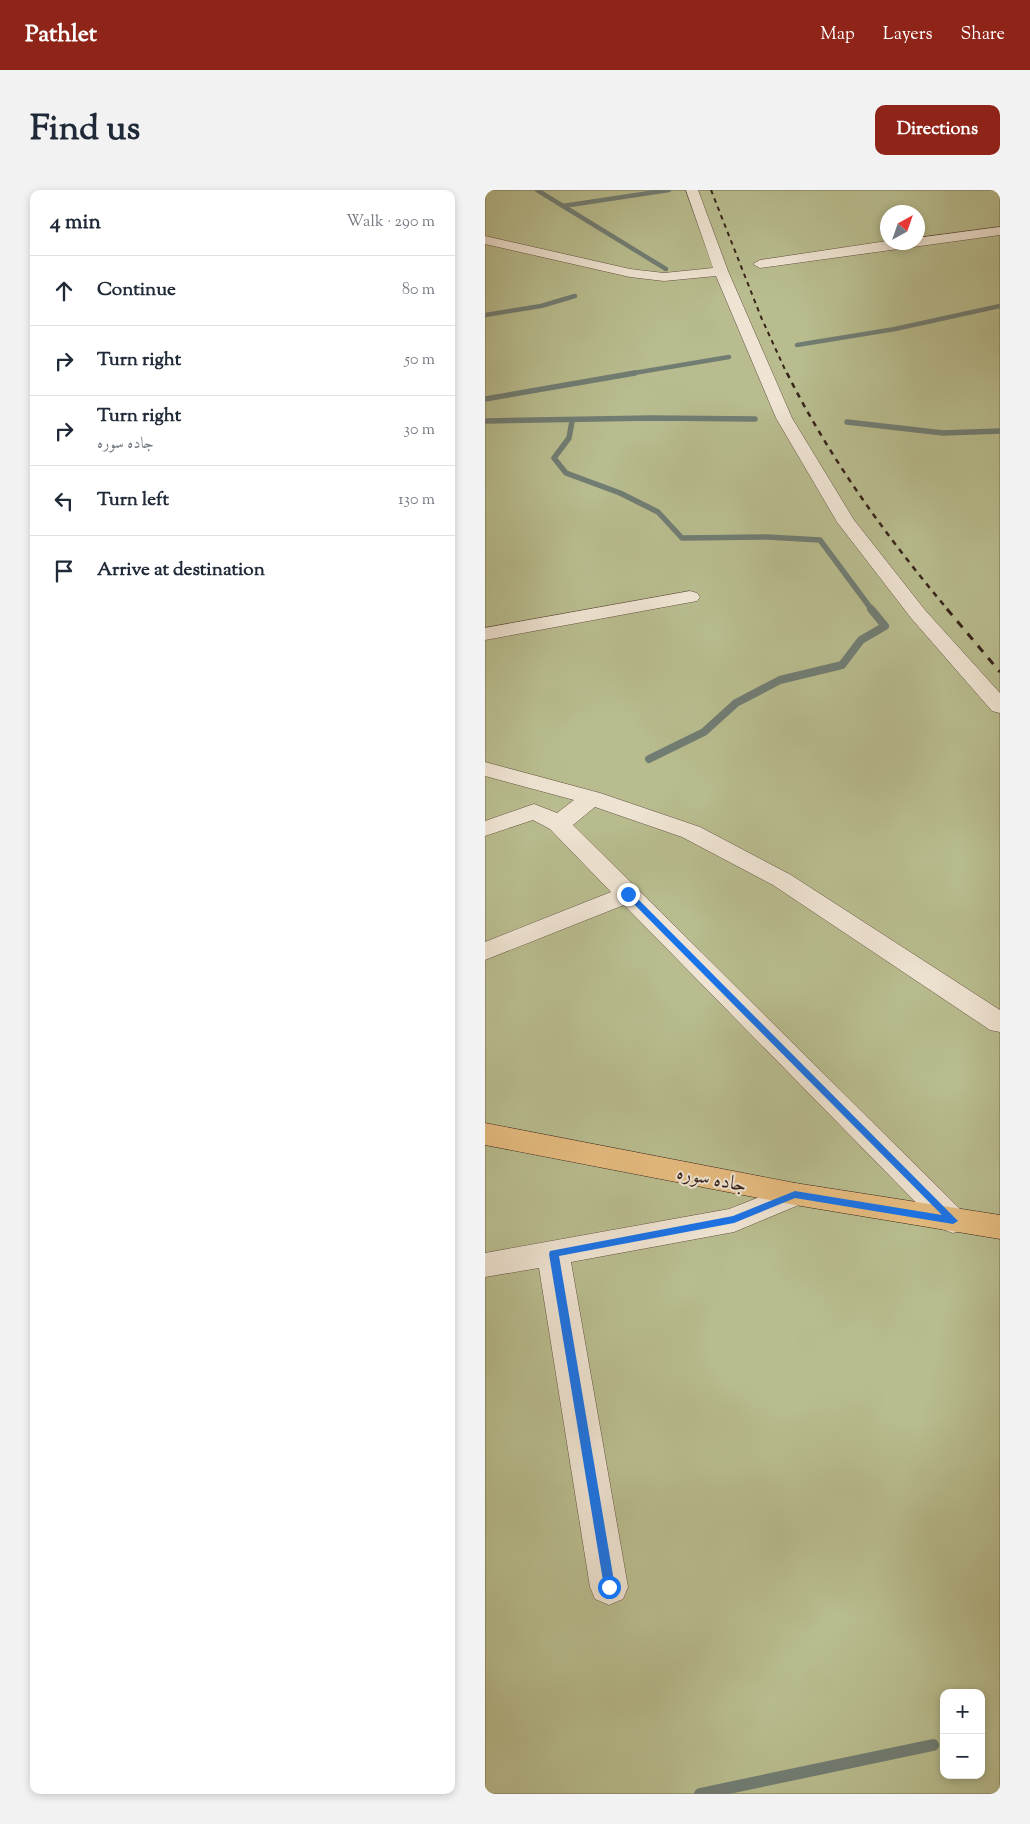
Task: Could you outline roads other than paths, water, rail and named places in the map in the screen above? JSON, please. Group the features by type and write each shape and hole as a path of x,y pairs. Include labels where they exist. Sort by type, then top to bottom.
{"main road":[{"name":"جاده سوره","path":"485,1134 795,1194 953,1221 1000,1227"}],"street":[{"path":"692,190 721,271 784,418 846,522 918,614 1000,706"},
{"path":"925,241 1000,231"},
{"path":"485,240 630,274 664,277 721,271"},
{"path":"760,264 880,247"},
{"path":"485,634 689,597"},
{"path":"485,769 592,798 691,832 782,880 1000,1023"},
{"path":"559,824 592,798"},
{"path":"485,829 534,811 559,824 953,1221"},
{"path":"485,952 628,894"},
{"path":"485,1265 734,1220 795,1194"},
{"path":"553,1254 609,1587"}],"waterway":[{"path":"537,190 563,206"},
{"path":"563,206 669,190"},
{"path":"563,206 666,269"},
{"path":"485,315 541,306 575,296"},
{"path":"797,345 895,329 1000,306"},
{"path":"628,374 729,357"},
{"path":"485,399 635,373"},
{"path":"485,421 652,418 755,419"},
{"path":"572,421 569,438 554,458 566,473 620,493 658,512 682,538 767,537 820,540 872,610"},
{"path":"847,422 943,433 1000,431"},
{"path":"649,759 704,732 736,703 780,680 842,665 861,640 885,626 871,609"},
{"path":"700,1794 933,1745"}],"railway":[{"path":"711,190 761,317 787,374"},
{"path":"787,373 822,436 860,496 948,610"},
{"path":"947,609 1000,672"}]}
